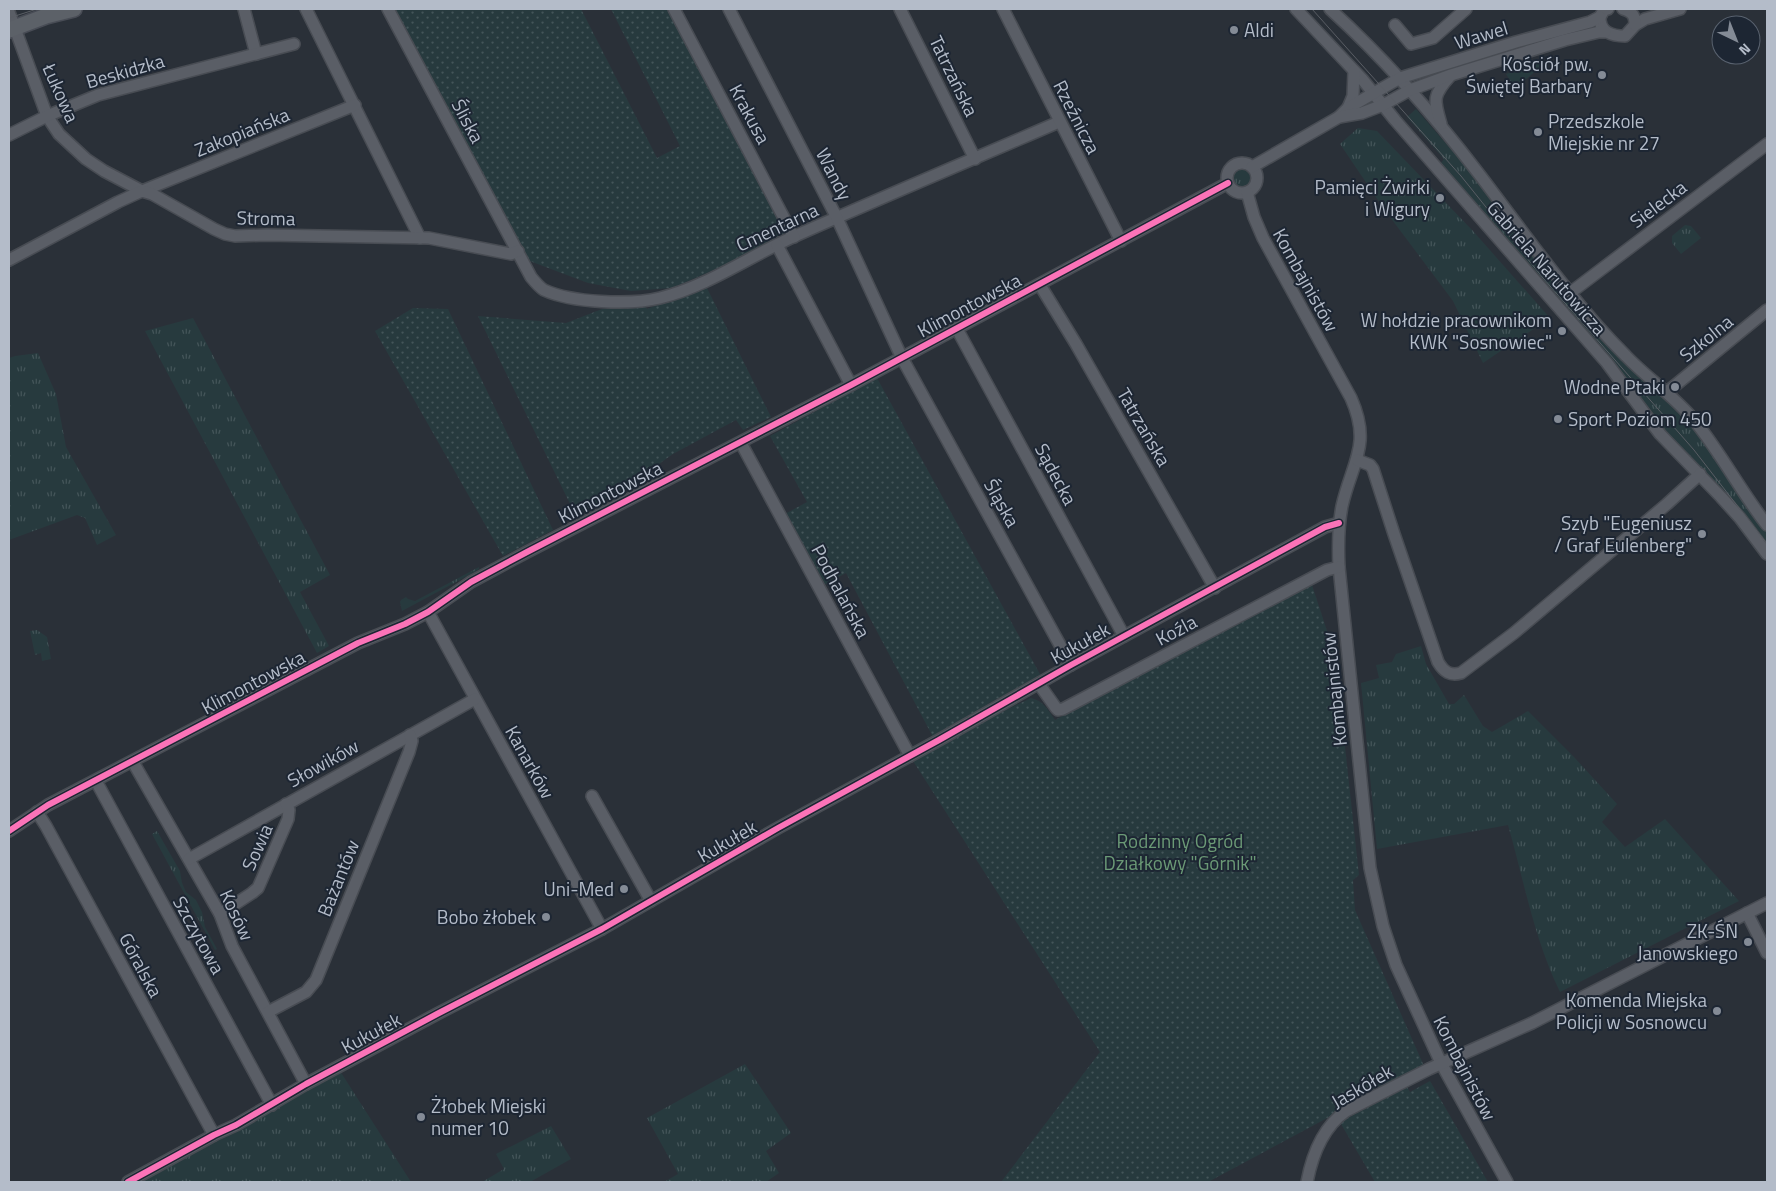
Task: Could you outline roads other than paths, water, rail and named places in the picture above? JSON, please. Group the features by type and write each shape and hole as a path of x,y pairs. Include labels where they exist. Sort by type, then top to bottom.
{"main road":[{"path":"12,29 46,16 74,9"}],"street":[{"path":"244,9 256,54"},
{"path":"306,9 420,238"},
{"name":"Śliska","path":"388,9 518,251"},
{"name":"Krakusa","path":"674,9 794,236"},
{"name":"Wandy","path":"729,9 837,218 902,358"},
{"name":"Tatrzańska","path":"900,9 975,159"},
{"name":"Rzeźnicza","path":"1002,9 1121,241"},
{"name":"Gabriela Narutowicza","path":"1296,9 1374,93 1607,363 1660,434 1740,518 1767,554"},
{"name":"Gabriela Narutowicza","path":"1330,9 1400,78 1442,128 1570,293 1626,356 1667,392 1694,420 1767,526"},
{"path":"1395,25 1411,44 1433,38 1466,9"},
{"path":"1631,9 1634,15 1635,26 1649,18 1680,9"},
{"name":"Łukowa","path":"9,12 12,29 47,116 59,134 72,147 104,171 142,191"},
{"path":"1604,13 1602,28 1606,32"},
{"name":"Wawel","path":"1339,117 1348,108 1400,78 1516,42 1590,22 1604,13"},
{"name":"Wawel","path":"1384,105 1410,90 1451,75 1565,40 1599,32 1625,36 1635,26"},
{"name":"Beskidzka","path":"9,135 47,116 98,95 294,44"},
{"path":"1348,108 1353,96 1354,71"},
{"name":"Gabriela Narutowicza","path":"1442,128 1435,99 1440,87 1451,75"},
{"name":"Zakopiańska","path":"142,191 355,105"},
{"path":"1252,167 1339,117 1362,113 1384,105"},
{"name":"Cmentarna","path":"518,251 531,277 543,289 568,297 595,301 629,301 660,298 688,288 794,236 1059,122"},
{"name":"Sielecka","path":"1570,293 1767,144"},
{"path":"1244,163 1252,167 1256,173 1257,181 1253,188 1247,192 1236,191 1228,183 1229,171 1235,165 1244,163"},
{"name":"Klimontowska","path":"9,831 37,812 351,647 391,631 428,612 471,582 616,505 741,443 1228,183"},
{"path":"9,260 142,191"},
{"name":"Stroma","path":"142,191 152,194 214,229 235,236 429,238 511,254 518,251"},
{"name":"Kombajnistów","path":"1247,192 1257,227 1355,409 1360,429 1360,448 1344,500 1339,524 1339,568 1371,876 1383,926 1396,965 1441,1064 1507,1182"},
{"path":"777,245 851,385"},
{"name":"Tatrzańska","path":"1040,285 1076,344 1215,588"},
{"name":"Szkolna","path":"1667,392 1767,310"},
{"name":"Sądecka","path":"957,328 1124,636"},
{"name":"Śląska","path":"902,358 1071,666"},
{"name":"Podhalańska","path":"741,443 910,756"},
{"path":"1357,460 1370,465 1374,469 1438,662 1446,672 1456,674 1468,668 1500,644 1700,474"},
{"name":"Kukułek","path":"128,1182 214,1134 236,1125 306,1084 486,988 602,929 778,828 1124,636 1326,527 1339,524"},
{"name":"Koźla","path":"1039,684 1056,708 1058,710 1063,709 1327,570 1339,568"},
{"name":"Kanarków","path":"428,612 602,929"},
{"name":"Słowików","path":"190,859 475,700"},
{"name":"Bażantów","path":"268,1012 306,992 316,980 409,752 412,741 410,735"},
{"name":"Kosów","path":"133,762 220,914 232,946 306,1084"},
{"name":"Szczytowa","path":"96,781 272,1105"},
{"path":"592,796 651,901"},
{"name":"Sowia","path":"220,914 252,893 261,883 288,819 289,810 286,804"},
{"name":"Góralska","path":"37,812 60,850 214,1134"},
{"name":"Jaskółek","path":"1307,1182 1318,1145 1327,1130 1346,1111 1441,1064 1532,1023 1767,903"},
{"path":"1747,913 1767,953"}],"tram line":[{"path":"9,18 37,9"},
{"path":"1312,9 1461,176 1543,278 1694,450 1767,544"}],"place":[{"name":"Aldi","path":"1234,30"},
{"name":"Kościół pw. Świętej Barbary","path":"1602,75"},
{"name":"Przedszkole Miejskie nr 27","path":"1538,132"},
{"name":"Pamięci Żwirki i Wigury","path":"1440,198"},
{"name":"W hołdzie pracownikom KWK \"Sosnowiec\"","path":"1562,331"},
{"name":"Wodne Ptaki","path":"1675,387"},
{"name":"Sport Poziom 450","path":"1558,419"},
{"name":"Szyb \"Eugeniusz / Graf Eulenberg\"","path":"1702,534"},
{"name":"Uni-Med","path":"624,889"},
{"name":"Bobo żłobek","path":"546,917"},
{"name":"ZK-ŚN Janowskiego","path":"1748,942"},
{"name":"Komenda Miejska Policji w Sosnowcu","path":"1717,1011"},
{"name":"Żłobek Miejski numer 10","path":"421,1117"}],"park label":[{"name":"Rodzinny Ogród Działkowy \"Górnik\"","path":"1180,852"}]}
